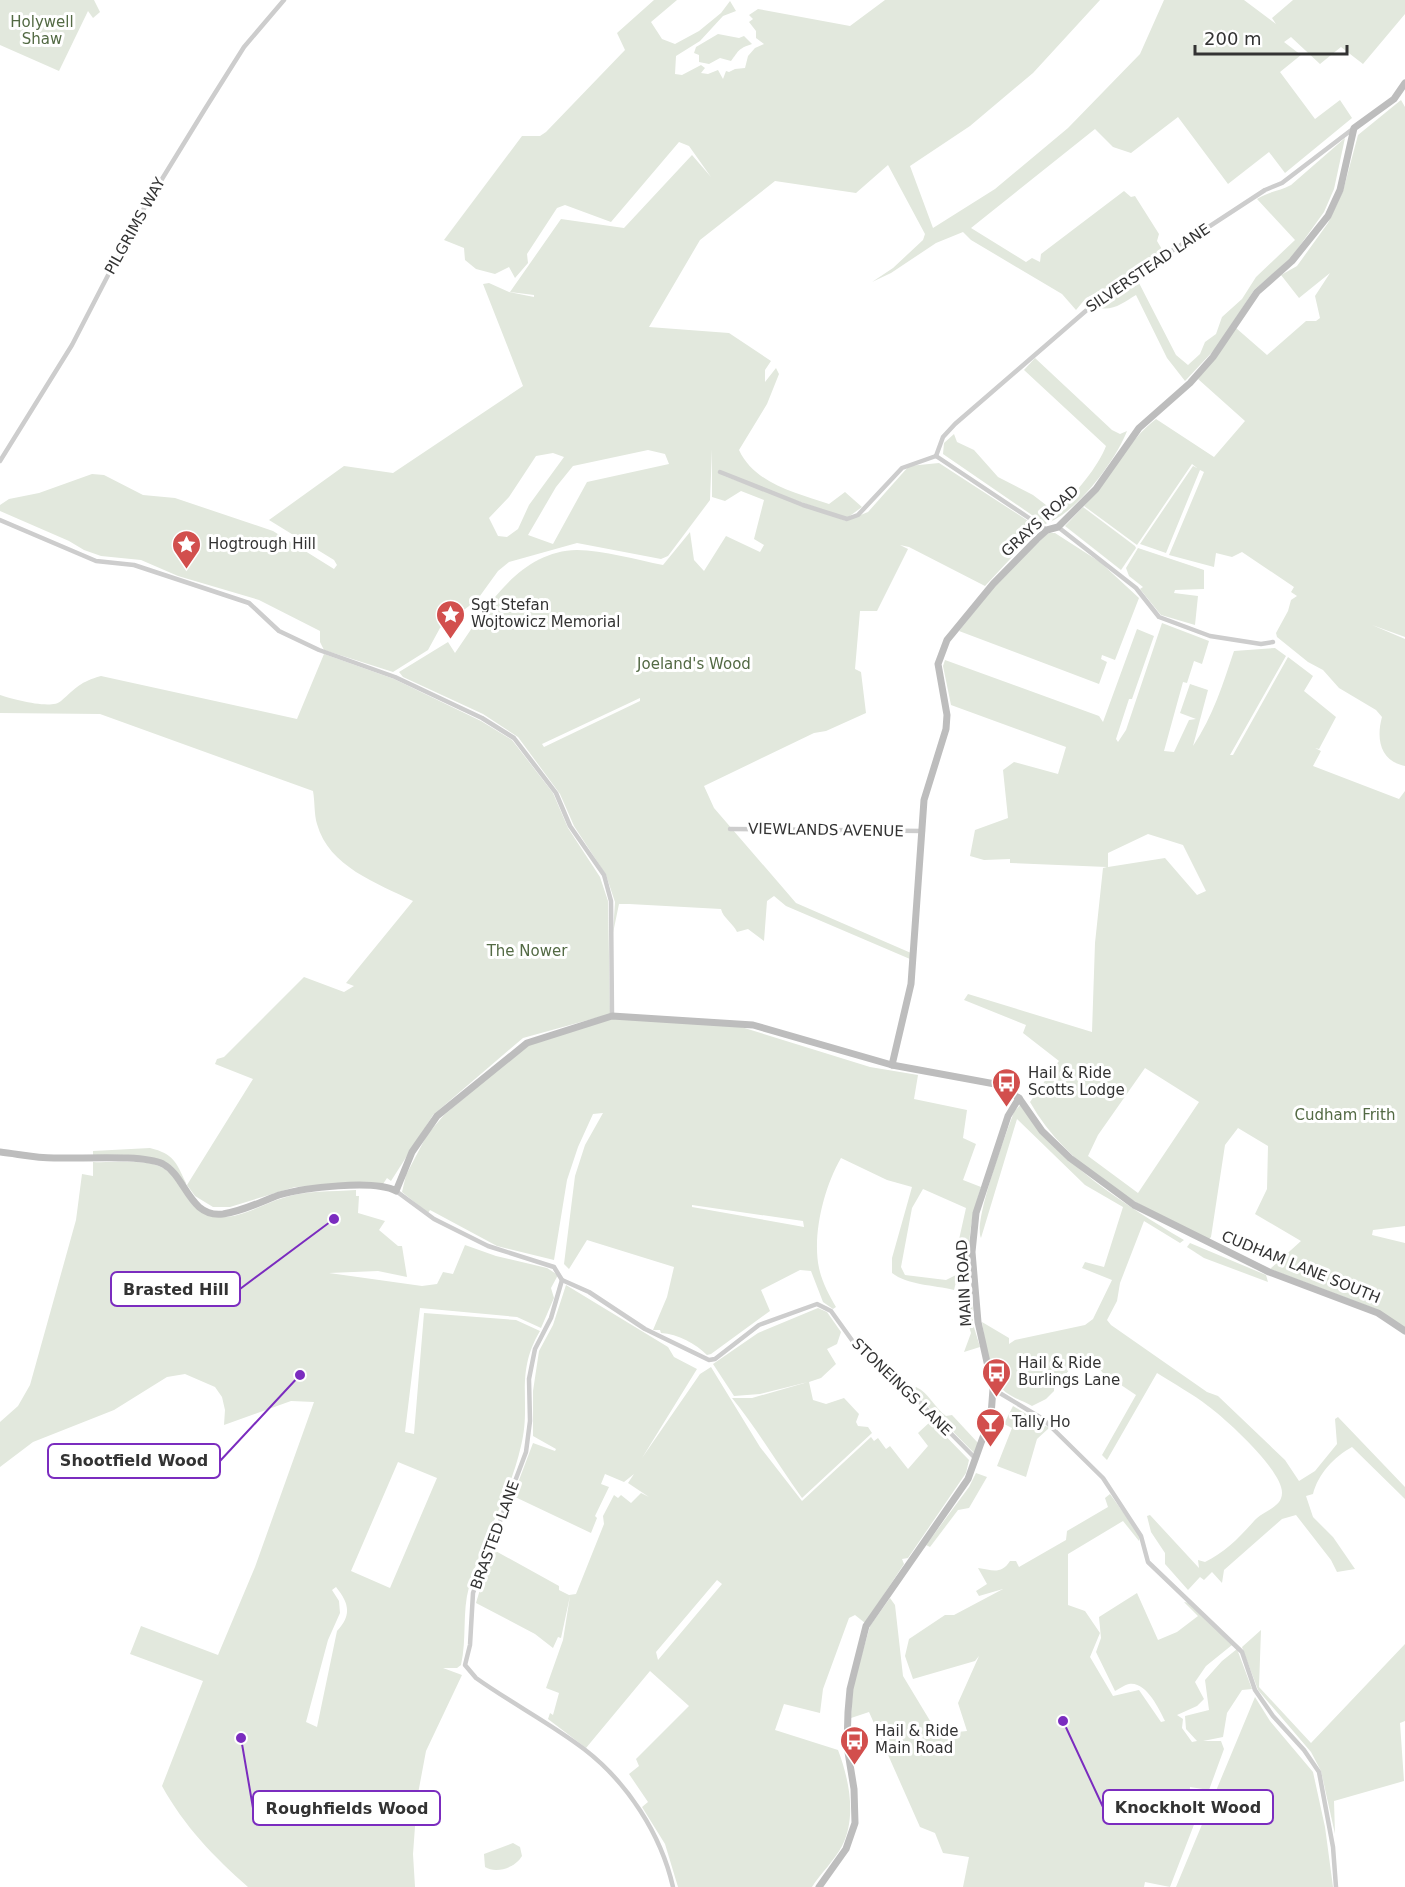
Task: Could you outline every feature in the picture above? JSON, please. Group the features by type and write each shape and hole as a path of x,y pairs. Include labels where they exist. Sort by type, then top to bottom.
{"street":[{"name":"PILGRIMS WAY","path":"0,461 72,345 135,223 205,108 244,47 284,0"},
{"path":"1354,128 1394,99 1405,83"},
{"name":"SILVERSTEAD LANE","path":"936,456 943,437 955,424 1103,296 1265,190 1282,183 1354,128"},
{"name":"GRAYS ROAD","path":"892,1065 911,984 924,800 946,729 947,715 938,664 947,640 993,584 1047,530 1058,527 1095,489 1139,429 1198,374 1213,357 1257,292 1292,261 1328,216 1340,190 1354,128"},
{"path":"720,472 803,505 847,519 858,515 902,468 936,456 1047,530"},
{"path":"0,520 96,561 134,565 249,603 279,631 319,650 395,676 482,718 514,738 556,793 570,826 604,875 611,901 612,1016"},
{"path":"1058,527 1136,588 1160,616 1210,636 1261,644 1273,642"},
{"name":"VIEWLANDS AVENUE","path":"730,829 923,831"},
{"path":"396,1191 412,1152 437,1116 527,1043 612,1016 753,1025 892,1065 995,1084 1019,1098"},
{"name":"CUDHAM LANE SOUTH","path":"1019,1098 1042,1131 1070,1158 1134,1205 1259,1267 1378,1313 1405,1331"},
{"name":"MAIN ROAD","path":"819,1887 846,1849 855,1824 854,1789 847,1746 848,1712 850,1689 866,1626 968,1479 991,1415 993,1389 978,1322 972,1252 976,1213 1008,1116 1019,1098"},
{"path":"0,1152 51,1158 156,1161 169,1168 193,1202 204,1209 221,1214 247,1209 292,1192 338,1187 380,1186 396,1191 434,1219 488,1246 554,1267 562,1280"},
{"name":"STONEINGS LANE","path":"562,1280 589,1292 645,1329 709,1360 715,1359 759,1325 817,1304 822,1306 831,1311 859,1350 907,1389 976,1459"},
{"name":"BRASTED LANE","path":"562,1280 551,1318 533,1355 528,1392 530,1420 526,1452 473,1593 470,1645 465,1665 476,1678 595,1759 649,1825 660,1844 673,1887"},
{"path":"993,1389 1043,1419 1103,1478 1141,1536 1148,1562 1242,1652 1255,1690 1319,1772 1333,1847 1336,1887"}],"green space":[{"name":"Holywell Shaw","path":"0,0 94,0 100,12 93,18 88,11 59,71 0,45"},
{"name":"Joeland's Wood","path":"654,0 677,0 651,22 662,39 675,44 699,31 721,13 730,1 736,11 723,16 700,41 676,56 675,74 682,75 701,65 705,68 701,73 708,74 718,70 723,79 726,71 745,68 748,56 755,48 764,44 756,38 756,31 749,22 753,19 749,15 758,9 850,26 885,0 1100,0 1033,73 970,126 910,166 933,228 995,189 1068,128 1140,54 1164,0 1244,0 1276,24 1272,18 1293,0 1405,0 1405,14 1363,64 1341,47 1320,64 1291,37 1284,42 1301,55 1280,72 1315,119 1340,100 1352,118 1285,173 1269,152 1228,184 1178,117 1131,153 1113,147 1095,129 971,228 1026,262 1032,258 1040,262 1041,254 1124,191 1131,197 1135,196 1159,234 1157,241 1163,251 1116,283 1086,298 1076,310 1062,294 971,240 963,232 936,243 891,273 872,282 893,268 923,240 925,234 888,165 856,193 775,181 700,240 649,327 729,333 771,361 765,370 765,382 776,368 779,374 767,404 739,450 746,462 766,479 790,491 829,504 845,492 862,507 847,518 719,474 846,521 868,512 909,466 939,463 1039,528 985,586 909,547 900,545 908,549 877,611 860,611 855,669 861,672 866,713 826,731 814,733 704,786 714,808 796,903 911,953 910,959 786,906 774,896 767,901 764,941 748,929 737,932 721,909 629,904 619,904 613,933 615,902 606,875 574,826 560,794 518,737 483,714 403,677 399,672 448,642 455,653 478,619 505,586 537,560 556,553 587,550 663,565 690,532 694,560 704,571 726,536 760,552 764,545 754,539 764,500 741,491 725,501 712,497 712,449 710,500 668,556 661,559 577,543 509,562 498,571 477,600 440,628 428,650 393,672 324,650 320,642 320,631 259,600 178,576 141,560 101,556 0,511 0,505 9,499 39,493 92,474 104,475 143,495 175,498 273,531 334,569 337,565 334,560 269,520 344,466 393,473 523,386 483,284 489,283 509,292 534,297 534,295 510,292 561,219 624,228 692,155 711,177 689,146 679,142 611,222 565,205 557,208 527,254 528,263 515,278 509,267 495,274 476,269 465,260 464,248 444,240 522,136 540,136 546,132 625,50 617,33","holes":["648,450 665,454 669,464 587,482 553,544 528,535 556,487 573,466","553,453 564,457 529,505 518,529 507,537 498,536 489,518 509,497 536,456","640,698 640,701 544,747 542,744"]},
{"path":"718,34 739,38 744,36 752,44 741,49 731,61 720,58 709,64 699,62 699,55 694,53 696,47"},
{"path":"1401,100 1405,107 1405,637 1372,625 1405,639 1405,766 1385,754 1380,741 1382,717 1376,710 1339,688 1323,670 1308,662 1277,637 1276,633 1288,611 1291,600 1297,596 1291,592 1294,587 1242,552 1232,557 1216,553 1214,567 1169,555 1204,472 1200,470 1166,553 1140,544 1193,466 1197,468 1192,464 1137,545 1084,506 1136,438 1156,419 1214,457 1245,421 1198,379 1236,328 1267,355 1306,321 1316,321 1320,318 1315,296 1330,273 1299,298 1281,275 1297,266 1328,223 1343,191 1358,135"},
{"path":"1345,138 1334,189 1324,212 1291,258 1254,290 1216,348 1185,381 1167,358 1136,295 1114,307 1099,308 1133,280 1139,283 1176,355 1188,365 1200,354 1205,342 1216,334 1222,317 1242,299 1256,277 1295,240 1257,199 1291,185"},
{"path":"1035,358 1112,430 1120,434 1127,431 1122,443 1094,485 1069,509 1045,524 943,454 944,443 954,434 957,442 974,450 998,477 1033,495 1046,505 1053,515 1067,501 1090,474 1106,446 1024,370"},
{"path":"1083,507 1135,546 1136,548 1121,570 1065,526"},
{"path":"1048,533 1055,533 1100,562 1139,598 1115,660 1102,655 1101,659 1107,662 1099,684 959,631 998,582"},
{"path":"1138,548 1204,570 1204,589 1175,590 1174,593 1198,596 1195,625 1161,615 1140,589 1143,587 1129,576 1126,568"},
{"name":"Cudham Frith","path":"1162,623 1209,641 1202,664 1194,661 1187,683 1183,682 1164,751 1174,752 1189,720 1196,719 1180,713 1190,684 1208,690 1193,746 1212,711 1234,651 1275,648 1286,656 1230,755 1233,755 1288,657 1313,676 1304,691 1336,717 1319,749 1315,748 1321,751 1313,766 1399,799 1405,791 1405,1226 1373,1230 1372,1235 1405,1243 1405,1328 1376,1309 1270,1269 1301,1241 1255,1214 1267,1189 1268,1146 1238,1128 1225,1145 1211,1237 1206,1242 1108,1184 1064,1147 1030,1102 1054,1068 1056,1070 1055,1066 1059,1061 1023,1033 1026,1025 964,1000 968,994 1092,1032 1095,943 1103,868 1107,867 1010,863 1010,859 984,860 970,856 975,830 1008,818 1003,770 1014,762 1058,774 1066,747 951,705 943,666 945,660 1099,716 1103,722 1137,629 1154,636 1132,699 1129,699 1116,739 1118,742 1126,730","holes":["1148,834 1183,845 1206,891 1197,895 1165,858 1108,867 1108,853","1145,1068 1199,1102 1138,1193 1088,1156 1098,1135"]},
{"name":"The Nower","path":"324,654 394,679 481,721 512,740 553,793 568,828 600,877 608,901 610,1014 523,1038 433,1115 391,1181 387,1178 383,1184 295,1187 230,1207 213,1207 195,1196 187,1185 253,1079 215,1064 217,1059 224,1057 304,977 344,992 354,986 346,983 413,901 356,872 332,852 317,824 313,791 100,714 0,713 0,695 32,703 56,703 83,683 101,676 297,719"},
{"path":"609,1018 738,1026 870,1067 918,1075 914,1099 967,1110 963,1138 976,1144 963,1180 981,1187 970,1235 971,1265 960,1266 965,1254 958,1244 966,1208 923,1189 912,1208 901,1267 905,1275 946,1280 958,1274 954,1290 905,1280 892,1273 892,1258 912,1187 887,1180 841,1158 829,1183 818,1226 817,1241 820,1273 836,1307 833,1309 823,1302 811,1271 800,1270 761,1290 770,1311 711,1354 707,1355 692,1343 680,1338 661,1333 660,1330 653,1330 667,1297 674,1267 587,1240 569,1269 564,1264 575,1176 585,1145 603,1113 593,1114 578,1147 567,1180 554,1260 497,1246 430,1210 428,1213 402,1192 406,1175 427,1135 444,1115 528,1045","holes":["692,1205 803,1221 804,1227 692,1207"]},
{"path":"1020,1105 1054,1146 1094,1181 1138,1212 1184,1240 1180,1243 1144,1221 1120,1283 1117,1301 1107,1320 1111,1325 1207,1392 1218,1396 1285,1460 1299,1481 1315,1471 1337,1444 1335,1419 1338,1417 1405,1487 1405,1499 1352,1447 1328,1467 1313,1494 1306,1496 1313,1517 1333,1537 1355,1569 1337,1572 1331,1560 1296,1515 1282,1519 1224,1570 1222,1583 1212,1572 1204,1580 1200,1577 1188,1590 1165,1564 1165,1553 1151,1532 1147,1516 1150,1515 1199,1568 1198,1560 1205,1562 1225,1549 1279,1502 1282,1493 1280,1483 1264,1459 1208,1406 1157,1373 1107,1460 1102,1455 1136,1395 1103,1373 1093,1362 1073,1365 1063,1378 1055,1375 1054,1391 1046,1399 1032,1406 1010,1395 1000,1386 990,1364 982,1322 1009,1338 1009,1344 1015,1340 1085,1325 1093,1319 1112,1280 1082,1268 1085,1262 1104,1267 1123,1207 1085,1185 1017,1119 981,1238 980,1229 986,1197 1004,1138 1014,1112"},
{"path":"150,1148 164,1153 173,1160 186,1183 183,1186 167,1164 93,1157 93,1151"},
{"path":"93,1162 137,1162 161,1167 175,1179 197,1209 217,1217 234,1216 291,1195 356,1190 356,1196 359,1196 358,1213 385,1221 379,1230 398,1246 402,1246 407,1277 378,1271 329,1273 422,1286 437,1284 443,1272 453,1274 465,1245 496,1256 547,1268 558,1275 551,1288 554,1298 541,1328 517,1317 420,1308 405,1432 414,1434 424,1313 516,1320 540,1331 532,1347 525,1375 525,1416 521,1446 469,1587 461,1665 457,1668 443,1668 462,1675 426,1751 417,1799 413,1854 415,1887 248,1887 201,1840 180,1814 162,1786 203,1681 130,1654 141,1626 218,1655 255,1567 314,1402 291,1401 224,1425 225,1410 222,1397 215,1387 185,1374 167,1377 114,1410 33,1442 0,1467 0,1422 18,1406 30,1385 76,1220 82,1174 93,1176","holes":["398,1462 437,1478 390,1588 351,1571","336,1587 344,1598 347,1614 337,1631 317,1727 306,1722 328,1640 340,1613 339,1601 332,1590"]},
{"path":"1190,1243 1266,1275 1268,1282 1204,1258 1187,1247"},
{"path":"566,1285 668,1347 674,1357 697,1369 642,1458 700,1374 711,1367 760,1447 802,1501 871,1437 874,1441 878,1438 886,1449 890,1446 908,1469 928,1446 918,1433 931,1421 969,1460 966,1473 908,1558 902,1559 904,1564 865,1623 855,1615 849,1618 823,1689 820,1713 784,1704 775,1730 838,1750 850,1798 847,1835 839,1851 812,1887 678,1887 665,1844 642,1807 648,1802 629,1774 639,1766 636,1759 689,1706 650,1671 586,1748 548,1719 550,1713 553,1715 559,1693 546,1688 563,1640 570,1596 561,1638 558,1637 553,1648 535,1634 476,1603 492,1549 559,1586 559,1590 569,1595 576,1594 604,1524 603,1516 614,1495 618,1498 621,1495 631,1503 641,1493 649,1497 628,1483 634,1474 624,1482 605,1474 601,1484 609,1487 595,1516 597,1518 591,1533 513,1496 533,1443 555,1451 556,1449 533,1436 533,1391 539,1351 553,1325","holes":["717,1580 722,1584 658,1660 656,1652"]},
{"path":"966,1291 972,1291 973,1324 980,1347 964,1352 971,1333 965,1313 969,1297"},
{"path":"818,1308 827,1312 841,1332 837,1344 827,1349 836,1364 821,1378 809,1382 813,1400 826,1404 844,1398 859,1414 856,1422 858,1426 868,1427 872,1433 802,1498 751,1422 732,1398 752,1398 808,1382 760,1394 734,1396 713,1364 758,1333"},
{"path":"916,1387 946,1416 952,1415 978,1443 974,1453 913,1391"},
{"path":"1013,1406 1049,1428 1037,1439 1026,1477 997,1466 1012,1428 1004,1424"},
{"path":"976,1473 987,1477 969,1508 958,1510 930,1547 926,1545 969,1487"},
{"path":"1110,1494 1140,1536 1139,1541 1123,1521 1068,1554 1068,1605 1085,1611 1100,1633 1090,1657 1113,1696 1139,1690 1161,1722 1165,1721 1151,1697 1141,1687 1129,1684 1115,1691 1096,1652 1101,1638 1099,1617 1137,1593 1158,1640 1177,1632 1198,1616 1184,1602 1189,1603 1232,1645 1206,1666 1195,1682 1204,1699 1197,1706 1177,1715 1183,1719 1182,1728 1192,1742 1197,1741 1186,1729 1185,1716 1209,1710 1205,1680 1222,1661 1237,1649 1252,1689 1242,1690 1227,1713 1223,1737 1203,1741 1221,1741 1224,1749 1209,1790 1190,1787 1189,1809 1200,1809 1170,1887 1145,1882 1144,1887 963,1887 969,1857 943,1853 935,1833 920,1827 869,1712 851,1718 853,1686 870,1626 890,1598 895,1605 903,1676 938,1734 967,1731 958,1703 979,1656 975,1661 913,1679 905,1656 909,1639 945,1615 954,1615 1003,1589 979,1596 976,1591 987,1584 978,1568 1000,1570 1010,1561 1016,1561 1019,1567 1066,1540 1067,1531 1108,1507 1105,1498"},
{"path":"1261,1630 1259,1687 1311,1743 1405,1644 1405,1721 1400,1723 1404,1781 1334,1801 1335,1834 1321,1771 1311,1752 1258,1690 1242,1647"},
{"path":"1255,1697 1270,1721 1313,1772 1325,1827 1333,1887 1176,1887"},
{"path":"513,1843 520,1847 522,1856 515,1864 500,1870 485,1867 484,1854"}],"place":[{"name":"Hogtrough Hill","path":"187,570"},
{"name":"Sgt Stefan Wojtowicz Memorial","path":"450,640"},
{"name":"Hail & Ride Scotts Lodge","path":"1007,1108"},
{"name":"Brasted Hill","path":"334,1219"},
{"name":"Shootfield Wood","path":"300,1375"},
{"name":"Hail & Ride Burlings Lane","path":"997,1398"},
{"name":"Tally Ho","path":"991,1448"},
{"name":"Knockholt Wood","path":"1063,1721"},
{"name":"Roughfields Wood","path":"241,1738"},
{"name":"Hail & Ride Main Road","path":"854,1766"}]}
